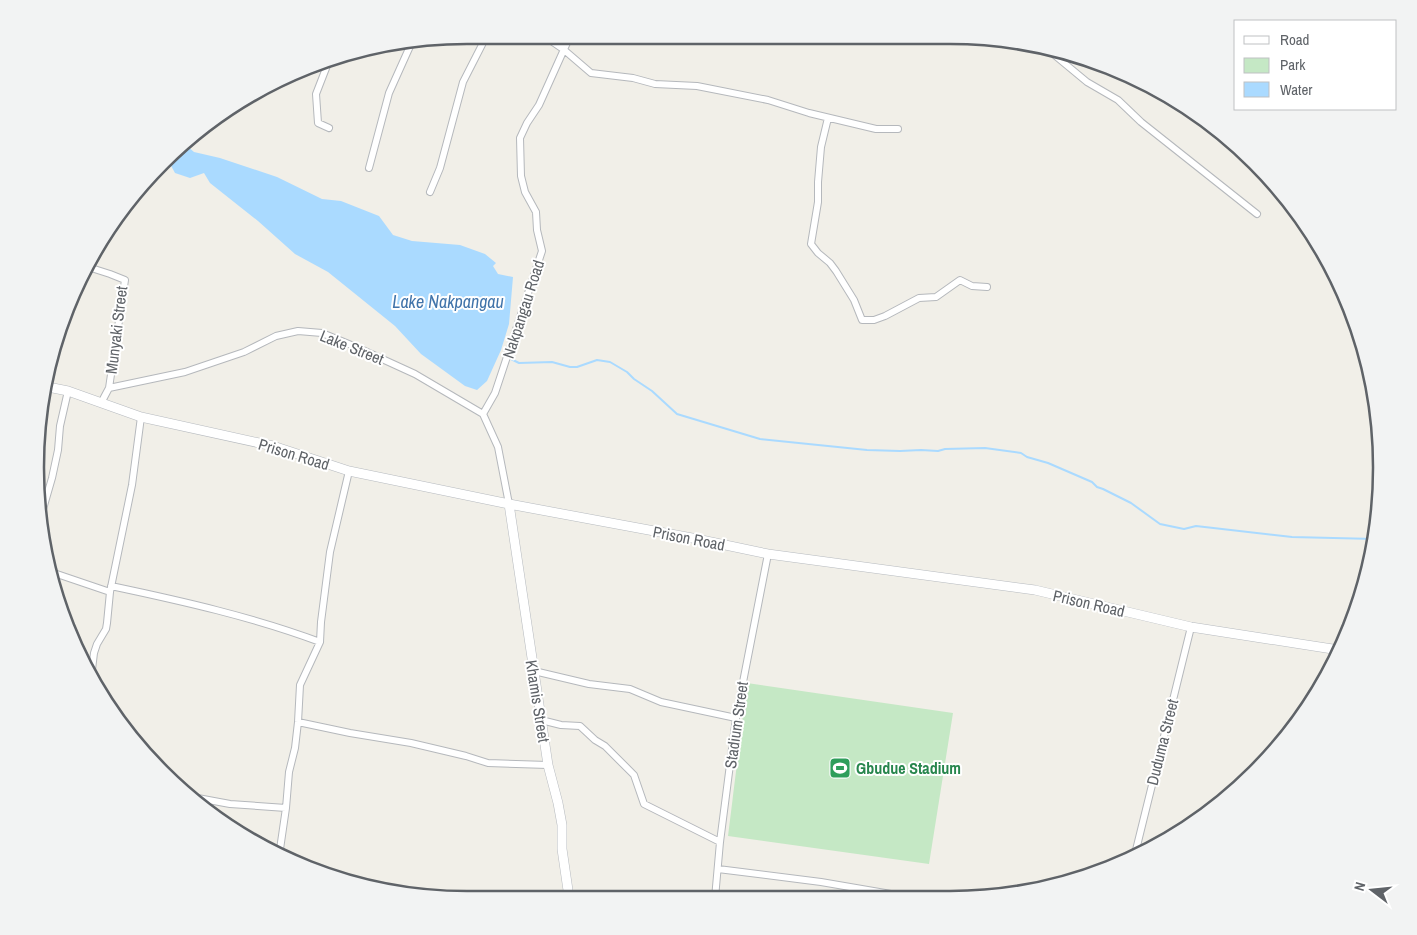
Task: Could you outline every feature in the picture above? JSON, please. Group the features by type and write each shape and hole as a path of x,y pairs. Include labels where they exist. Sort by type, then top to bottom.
{"street":[{"path":"430,192 440,168 463,82 482,44"},
{"path":"556,44 591,73 633,78 655,84 697,86 768,100 828,118 876,129 898,129"},
{"name":"Nakpangau Road","path":"483,414 495,393 542,251 536,212 525,192 521,176 520,138 526,123 539,105 551,81 566,44"},
{"path":"369,168 390,93 410,47"},
{"path":"1058,58 1087,82 1118,100 1141,122 1257,214"},
{"path":"326,68 316,94 318,123 328,128"},
{"path":"828,118 821,147 818,202 811,244 836,271 854,300 862,320 874,320 885,316 919,298 936,297 960,280 972,286 987,287"},
{"name":"Munyaki Street","path":"94,269 125,280 109,388"},
{"name":"Lake Street","path":"109,388 185,372 244,352 276,336 298,330 322,333 356,347 415,374 483,414"},
{"name":"Prison Road","path":"52,388 68,391 141,417 273,446 349,471 509,504 768,554 1035,590 1191,627 1333,649"},
{"path":"101,403 109,388"},
{"path":"45,500 56,460 60,426 68,391"},
{"path":"483,414 498,447 509,504"},
{"path":"93,665 97,644 106,629 111,589 132,485 141,417"},
{"path":"281,848 289,772 295,748 300,685 320,642 330,552 349,471"},
{"name":"Khamis Street","path":"509,504 548,765 562,825 562,849 568,891"},
{"name":"Stadium Street","path":"716,891 736,718 768,554"},
{"path":"57,574 111,589 152,595 241,617 320,642"},
{"name":"Duduma Street","path":"1137,848 1191,627"},
{"path":"534,671 589,684 630,689 661,702 736,718"},
{"path":"541,720 561,725 580,726 595,740 605,746 634,775 644,804 720,842"},
{"path":"298,722 411,743 488,762 548,765"},
{"path":"204,799 230,804 286,808"},
{"path":"718,869 821,882 873,891"}],"green space":[{"name":"Gbudue Stadium","path":"747,683 953,713 929,864 728,836"}],"water":[{"name":"Lake Nakpangau","path":"189,148 194,152 220,158 277,177 322,199 341,201 379,216 393,235 412,241 460,245 485,254 496,263 493,266 498,274 513,277 509,324 501,350 487,381 477,390 465,386 421,354 395,326 328,272 295,254 258,221 210,183 204,173 190,178 175,173 171,165"}],"waterway":[{"path":"509,358 519,363 552,362 570,367 577,367 597,360 610,362 652,391 677,414 760,439 867,450 938,451 945,449 985,448 1021,453 1092,482 1097,487 1131,503 1160,524 1184,529 1196,526 1292,537 1367,539"}],"place":[{"name":"Gbudue Stadium","path":"840,768"}]}
